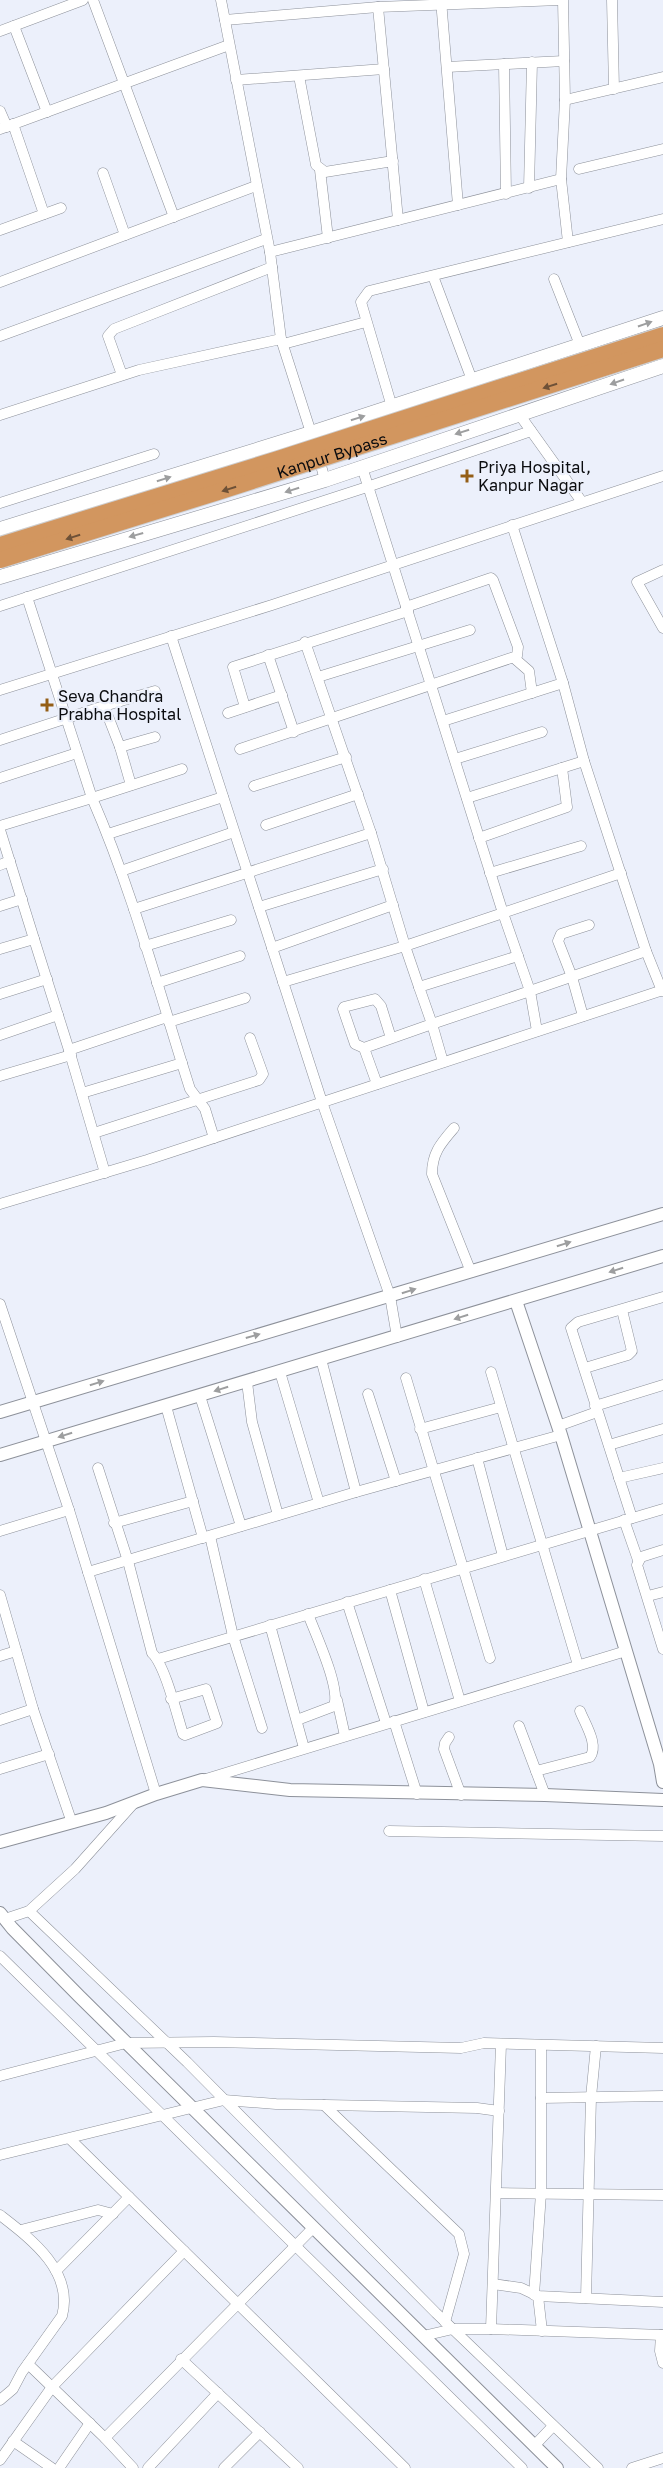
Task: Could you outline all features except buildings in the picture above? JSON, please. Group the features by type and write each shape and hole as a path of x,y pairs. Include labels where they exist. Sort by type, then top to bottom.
{"highway":[{"name":"Kanpur Bypass","path":"0,545 278,460 663,335"},
{"name":"Kanpur Bypass","path":"0,560 247,484 663,349"}],"main road":[{"path":"0,529 312,433 663,318"},
{"path":"0,577 324,480 663,366"}],"street":[{"path":"0,31 83,0"},
{"path":"92,0 174,217"},
{"path":"221,0 270,252 282,342 312,433 324,480"},
{"path":"225,20 441,3 562,0 565,100 561,179 568,242"},
{"path":"612,0 614,89"},
{"path":"441,3 458,205"},
{"path":"378,7 398,220"},
{"path":"14,26 47,112"},
{"path":"6,127 229,45"},
{"path":"447,67 564,61"},
{"path":"529,188 532,62"},
{"path":"504,64 506,194"},
{"path":"236,80 384,69"},
{"path":"299,76 316,165 320,170 328,238"},
{"path":"565,100 663,77"},
{"path":"0,111 44,214"},
{"path":"579,169 663,149"},
{"path":"320,170 324,172 393,161"},
{"path":"103,173 125,235"},
{"path":"270,252 561,179"},
{"path":"0,282 256,186"},
{"path":"0,230 61,208"},
{"path":"392,407 361,302 369,291 663,219"},
{"path":"0,336 266,239"},
{"path":"122,375 108,336 109,332 272,267"},
{"path":"433,276 472,380"},
{"path":"554,279 580,346"},
{"path":"0,415 122,375 282,342 366,322"},
{"path":"519,414 582,502"},
{"path":"0,606 368,487 531,430"},
{"path":"0,502 154,454"},
{"path":"362,467 392,565 432,684 490,873 530,992 538,1031"},
{"path":"0,690 663,476"},
{"path":"0,1204 214,1138 662,991 646,951 584,761 564,683 512,525"},
{"path":"663,570 637,582 663,628"},
{"path":"240,749 514,658 517,656 518,646 493,580 490,578 407,609 233,667 246,707"},
{"path":"27,597 92,798 108,834 134,909 190,1089 205,1109 214,1138"},
{"path":"318,677 470,630"},
{"path":"171,636 322,1102 390,1296 397,1337"},
{"path":"306,642 383,868 443,1062"},
{"path":"268,655 294,732"},
{"path":"514,658 528,671 532,693"},
{"path":"443,721 564,683"},
{"path":"0,740 155,691"},
{"path":"228,713 282,696"},
{"path":"104,706 120,747 131,785"},
{"path":"455,759 542,732"},
{"path":"120,747 155,737"},
{"path":"0,778 77,753"},
{"path":"254,786 346,757"},
{"path":"467,798 584,761"},
{"path":"479,838 567,807 562,768"},
{"path":"0,826 182,769"},
{"path":"266,825 358,794"},
{"path":"108,834 223,797"},
{"path":"0,830 5,863 22,899 105,1173"},
{"path":"120,871 234,832"},
{"path":"134,909 371,833"},
{"path":"490,873 581,846"},
{"path":"259,907 383,868"},
{"path":"283,982 406,946 622,873"},
{"path":"0,906 22,899"},
{"path":"272,948 393,905"},
{"path":"145,946 231,920"},
{"path":"583,1016 558,938 561,934 589,925"},
{"path":"0,949 34,939"},
{"path":"391,1038 381,1006 375,999 344,1007 342,1012 355,1044 364,1048 646,951"},
{"path":"157,983 240,956"},
{"path":"419,987 518,956"},
{"path":"0,994 47,979"},
{"path":"0,1076 168,1019 244,998"},
{"path":"0,1035 58,1015"},
{"path":"94,1133 262,1078 263,1074 250,1038"},
{"path":"364,1048 377,1084"},
{"path":"82,1093 182,1063"},
{"path":"454,1128 437,1147 432,1161 432,1174 471,1272"},
{"path":"0,1412 663,1214"},
{"path":"0,1455 663,1256"},
{"path":"663,1298 573,1324 571,1328 619,1478 638,1560 637,1565 661,1633 663,1649"},
{"path":"516,1301 559,1430 662,1764 663,1782"},
{"path":"0,1304 70,1510 156,1794"},
{"path":"585,1368 628,1355 632,1351 622,1310"},
{"path":"321,1359 356,1492"},
{"path":"280,1372 319,1503"},
{"path":"491,1372 578,1665"},
{"path":"406,1378 432,1471 490,1658"},
{"path":"247,1382 252,1422 278,1515"},
{"path":"88,1572 356,1492 514,1448 559,1430 596,1409 663,1385"},
{"path":"368,1394 396,1481"},
{"path":"200,1396 241,1526"},
{"path":"166,1406 193,1500 207,1537 233,1636 262,1728"},
{"path":"420,1429 501,1407"},
{"path":"609,1446 663,1429"},
{"path":"477,1458 503,1556"},
{"path":"98,1468 114,1523 128,1561 152,1653 158,1659 171,1699 184,1735 217,1722 206,1689 171,1699"},
{"path":"619,1478 663,1468"},
{"path":"114,1523 193,1500"},
{"path":"158,1659 663,1509"},
{"path":"0,1531 70,1510"},
{"path":"638,1560 641,1557 663,1550"},
{"path":"424,1579 460,1701"},
{"path":"390,1590 424,1712"},
{"path":"648,1596 663,1592"},
{"path":"0,1595 33,1708 72,1823"},
{"path":"347,1602 417,1794"},
{"path":"308,1614 334,1686 346,1736"},
{"path":"270,1625 304,1748"},
{"path":"0,1656 16,1651"},
{"path":"0,1842 72,1823 134,1804 156,1794 304,1748 626,1651"},
{"path":"297,1720 334,1706 336,1700"},
{"path":"0,1720 33,1708"},
{"path":"536,1771 590,1757 593,1753 594,1744 580,1711"},
{"path":"519,1726 545,1795"},
{"path":"449,1737 444,1743 444,1749 461,1795"},
{"path":"0,1769 49,1754"},
{"path":"202,1780 290,1790 461,1795 545,1795 663,1800"},
{"path":"2,1916 29,1910 75,1869 134,1804"},
{"path":"388,1831 663,1836"},
{"path":"29,1910 166,2042 453,2330 598,2468"},
{"path":"2,1916 126,2043 556,2468"},
{"path":"0,1956 522,2468"},
{"path":"0,2076 126,2043 166,2042 462,2048 484,2043 663,2048"},
{"path":"491,2329 501,2044"},
{"path":"541,2044 541,2194 536,2295 542,2331"},
{"path":"586,2298 591,2097 596,2046"},
{"path":"541,2098 663,2096"},
{"path":"0,2154 70,2139 224,2100 499,2111"},
{"path":"324,2105 459,2234 464,2254 445,2322"},
{"path":"70,2139 405,2468"},
{"path":"497,2193 663,2194"},
{"path":"56,2271 129,2197"},
{"path":"21,2230 98,2210 113,2214"},
{"path":"0,2215 21,2230 50,2261 56,2271 63,2293 64,2306 62,2316 13,2389 0,2400"},
{"path":"105,2438 181,2359 313,2228"},
{"path":"0,2460 52,2386 184,2251"},
{"path":"493,2284 521,2288 536,2295 663,2302"},
{"path":"423,2336 453,2330 491,2329 662,2335 660,2351 663,2363"},
{"path":"181,2359 298,2468"},
{"path":"28,2364 90,2423 133,2468"},
{"path":"148,2468 218,2393"},
{"path":"59,2468 90,2423"},
{"path":"534,2446 554,2426"},
{"path":"224,2468 260,2432"},
{"path":"12,2441 52,2468"},
{"path":"632,2468 663,2458"}],"place":[{"name":"Priya Hospital, Kanpur Nagar","path":"467,476"},
{"name":"Seva Chandra Prabha Hospital","path":"47,705"}]}
